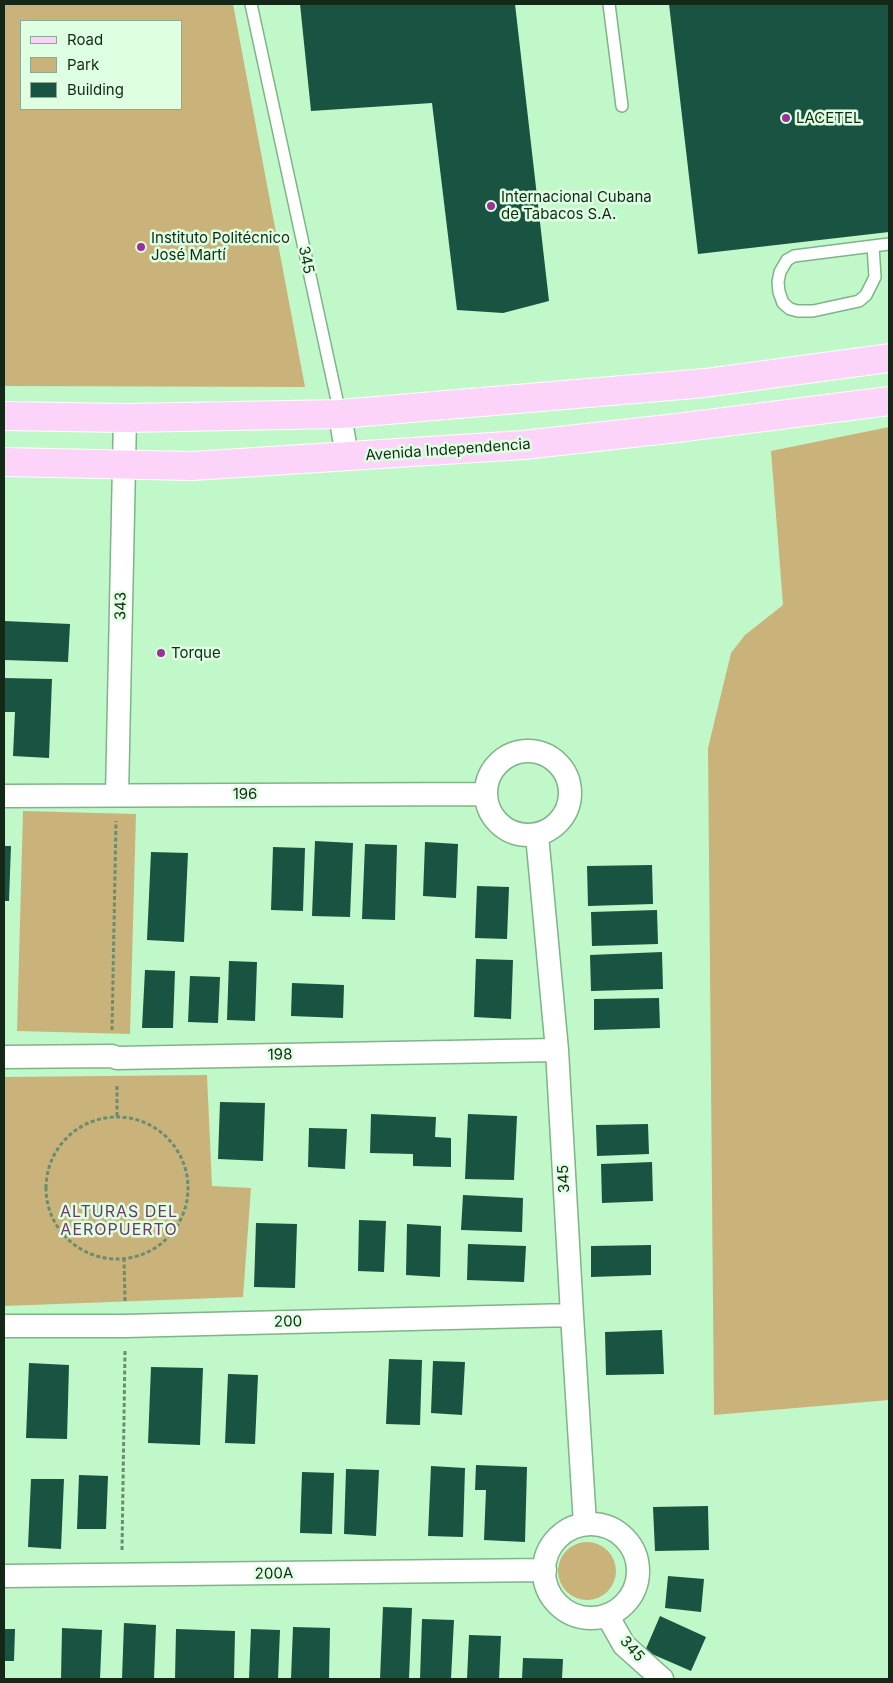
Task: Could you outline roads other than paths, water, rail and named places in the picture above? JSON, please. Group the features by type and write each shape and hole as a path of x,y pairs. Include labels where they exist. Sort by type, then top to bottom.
{"main road":[{"path":"4,416 125,418 340,414 705,383 889,358"},
{"name":"Avenida Independencia","path":"4,462 192,466 523,445 687,427 889,401"}],"street":[{"name":"345","path":"340,414 347,457"},
{"name":"343","path":"117,795 125,418"},
{"path":"528,750 542,752 555,760 565,771 570,784 570,798 567,811 560,822 550,830 537,835 524,836 511,832 500,825 492,815 486,801 486,786 491,772 500,760 513,753 528,750"},
{"name":"196","path":"4,796 486,794"},
{"name":"345","path":"537,835 557,1050 585,1524"},
{"name":"198","path":"4,1057 557,1050"},
{"name":"200","path":"4,1326 125,1326 572,1315"},
{"path":"585,1524 600,1524 614,1530 626,1539 634,1552 638,1566 637,1581 631,1595 607,1615 591,1618 575,1615 561,1607 551,1595 545,1580 544,1564 550,1548 558,1536 571,1528 585,1524"},
{"name":"200A","path":"4,1576 545,1570"},
{"name":"345","path":"607,1615 624,1645 662,1679"}],"lane":[{"name":"345","path":"251,4 340,414"},
{"path":"609,4 622,106"},
{"path":"873,246 875,277 866,295 859,301 813,311 790,309 783,303 778,282 780,272 787,260 794,256 873,246 889,244"}],"place":[{"name":"LACETEL","path":"786,118"},
{"name":"Internacional Cubana de Tabacos S.A.","path":"491,206"},
{"name":"Instituto Politécnico José Martí","path":"141,247"},
{"name":"Torque","path":"161,653"}],"district":[{"name":"ALTURAS DEL AEROPUERTO","path":"119,1221"}]}
